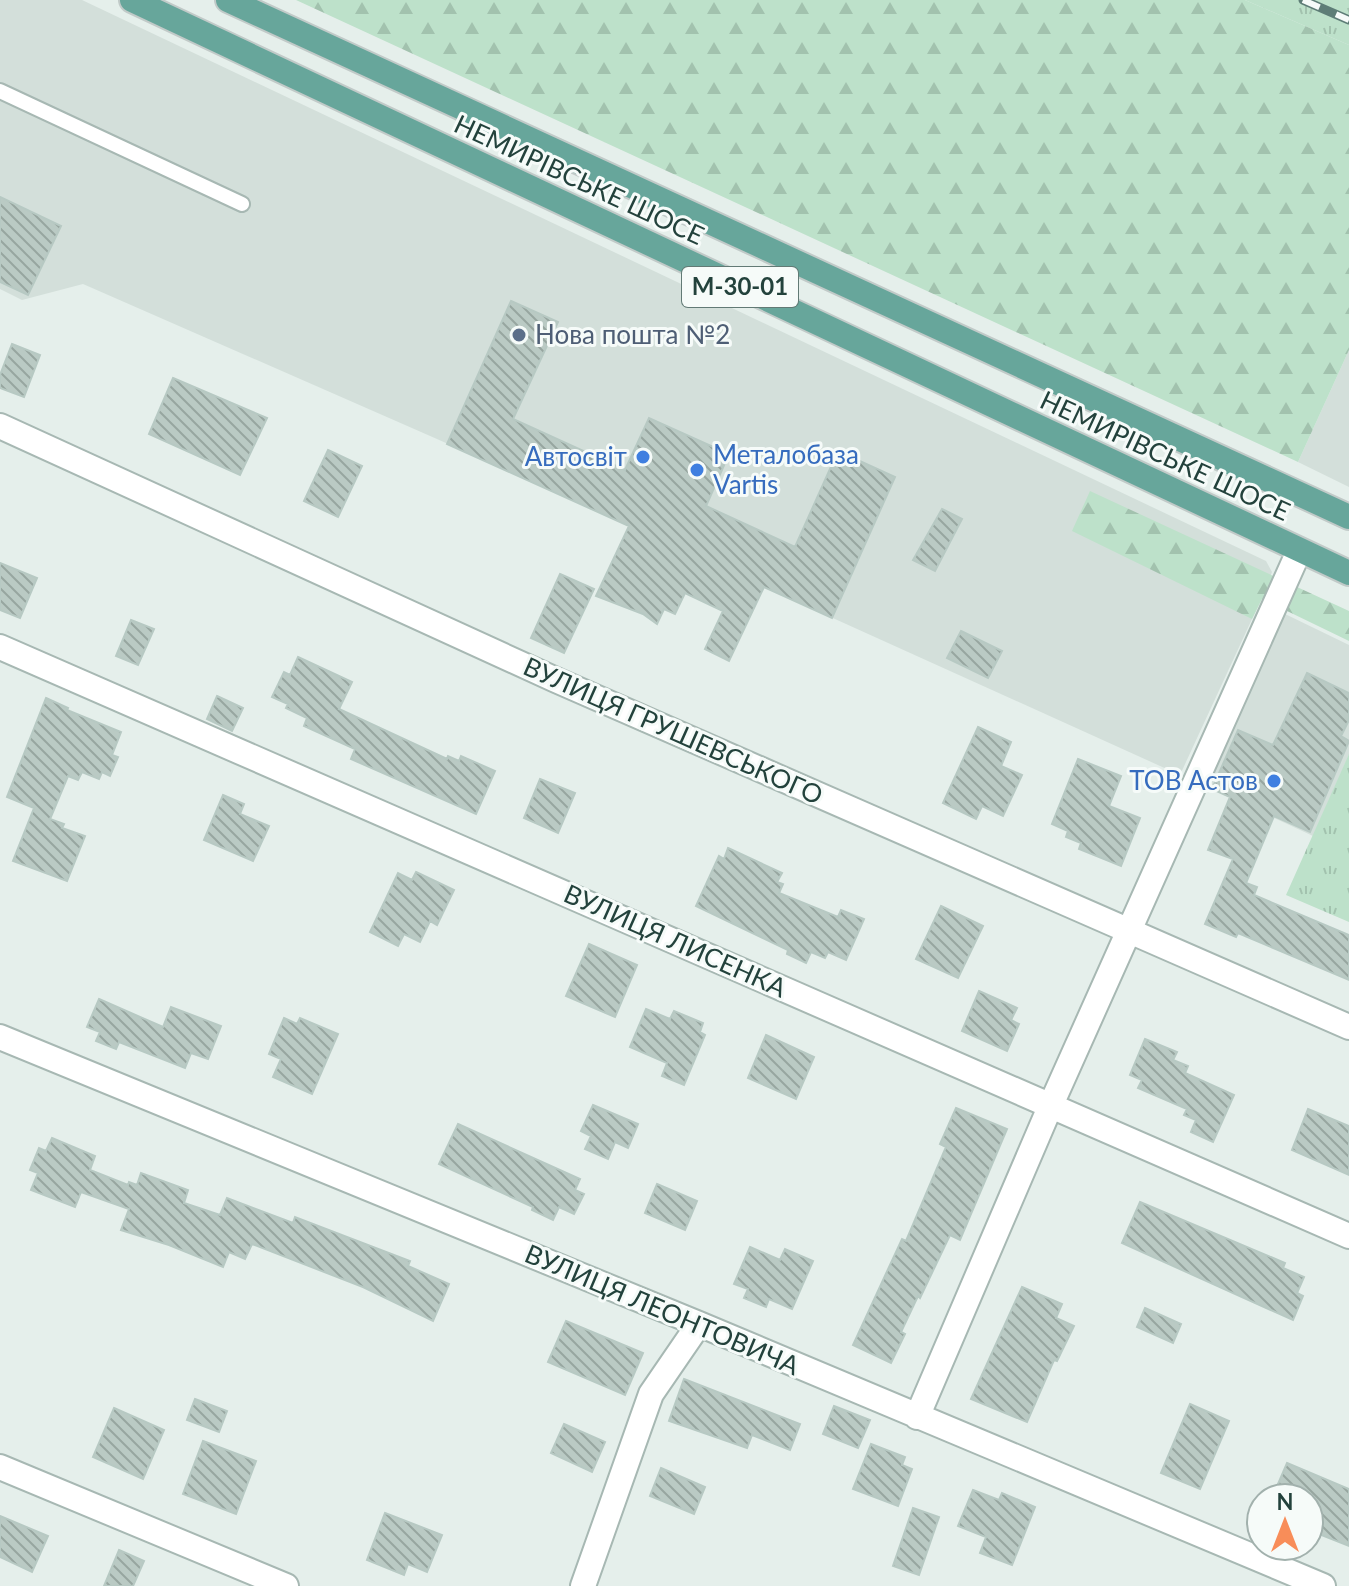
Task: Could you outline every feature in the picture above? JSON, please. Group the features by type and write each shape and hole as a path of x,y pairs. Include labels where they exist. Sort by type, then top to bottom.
{"main road":[{"name":"НЕМИРІВСЬКЕ ШОСЕ","path":"132,0 1349,573"},
{"name":"НЕМИРІВСЬКЕ ШОСЕ","path":"228,0 1349,517"}],"street":[{"name":"ВУЛИЦЯ ГРУШЕВСЬКОГО","path":"0,426 556,680 1349,1027"},
{"path":"917,1417 1050,1107 1299,551"},
{"name":"ВУЛИЦЯ ЛИСЕНКА","path":"0,647 1349,1236"},
{"name":"ВУЛИЦЯ ЛЕОНТОВИЧА","path":"0,1037 699,1324 1323,1586"},
{"path":"583,1586 651,1394 699,1324"},
{"path":"0,1467 286,1586"}],"lane":[{"path":"0,91 242,204"}],"shaded area":[{"path":"0,0 82,0 1266,561 1272,572 1264,593 1180,775 437,439 83,284 22,300 0,289"},
{"path":"1349,350 1349,487 1298,462"},
{"path":"1281,612 1349,645 1349,755 1313,836 1205,786"}],"green space":[{"path":"296,0 1245,0 1349,45 1349,350 1298,462"},
{"path":"1245,0 1349,0 1349,45"},
{"path":"1090,491 1349,611 1349,641 1262,599 1252,619 1072,531"},
{"path":"1349,754 1349,922 1286,895"}],"building":[{"path":"0,197 61,226 28,295 0,282"},
{"path":"511,301 558,322 513,419 625,470 649,418 729,454 706,506 795,547 838,451 895,477 832,618 764,587 729,661 705,649 723,611 685,593 675,614 664,609 657,624 643,614 596,596 629,526 447,444"},
{"path":"12,344 40,355 24,397 0,388 0,375"},
{"path":"173,378 267,418 240,475 149,434"},
{"path":"328,450 362,466 338,517 304,501"},
{"path":"942,509 962,519 935,571 913,560"},
{"path":"0,563 37,578 20,618 0,610"},
{"path":"560,574 594,589 564,653 531,638"},
{"path":"131,620 154,629 138,665 116,656"},
{"path":"961,631 1002,651 988,678 947,658"},
{"path":"298,657 352,682 339,709 447,759 448,756 459,761 461,756 495,771 476,814 351,759 355,749 304,726 307,718 272,697 284,672 290,675"},
{"path":"1307,673 1349,693 1349,720 1341,736 1349,741 1310,832 1274,816 1246,883 1257,887 1254,895 1349,935 1349,980 1238,933 1236,937 1205,924 1233,859 1208,850 1230,797 1212,789 1238,730 1273,745"},
{"path":"217,696 243,708 232,731 207,719"},
{"path":"46,698 121,732 112,755 118,757 110,776 102,772 99,779 82,772 78,780 68,776 50,819 64,824 62,828 85,836 67,881 13,861 34,808 7,797"},
{"path":"978,727 1011,742 1001,766 1022,775 1003,816 982,806 976,819 943,803"},
{"path":"1078,759 1121,776 1109,806 1140,818 1121,866 1079,849 1081,843 1066,837 1068,831 1052,824"},
{"path":"540,779 575,793 558,833 524,818"},
{"path":"223,795 244,804 240,814 269,826 253,861 204,840"},
{"path":"728,848 782,873 777,882 783,884 779,893 838,917 841,910 864,919 846,960 828,952 825,958 811,952 806,963 787,954 788,950 696,906 719,856 724,859"},
{"path":"416,872 454,890 437,925 430,921 420,942 404,934 398,946 370,932 398,873 412,880"},
{"path":"941,906 983,926 958,978 916,959"},
{"path":"589,944 637,965 615,1017 566,996"},
{"path":"979,991 1017,1008 1011,1020 1019,1024 1007,1051 962,1031"},
{"path":"99,999 163,1027 171,1007 221,1026 208,1059 191,1053 185,1068 119,1042 116,1049 96,1041 100,1032 87,1027"},
{"path":"646,1009 670,1019 674,1011 703,1023 700,1032 705,1035 684,1085 662,1076 667,1063 630,1047"},
{"path":"284,1018 297,1024 300,1018 338,1034 312,1094 273,1077 281,1059 269,1054"},
{"path":"766,1035 814,1057 796,1099 748,1078"},
{"path":"1145,1039 1177,1052 1173,1060 1188,1066 1185,1073 1234,1095 1213,1142 1191,1132 1196,1120 1184,1115 1187,1109 1138,1088 1142,1080 1130,1075"},
{"path":"593,1105 638,1124 628,1148 615,1142 608,1159 585,1149 591,1136 581,1131"},
{"path":"956,1108 1007,1129 960,1240 950,1235 901,1332 905,1334 891,1363 853,1345 902,1239 906,1241 946,1147 940,1144"},
{"path":"1308,1109 1349,1126 1349,1175 1292,1150"},
{"path":"458,1124 580,1179 575,1190 584,1194 574,1214 559,1207 553,1220 532,1210 533,1207 439,1164"},
{"path":"52,1138 95,1156 90,1170 128,1185 129,1182 137,1185 141,1173 188,1190 184,1203 220,1215 227,1198 293,1223 295,1217 410,1261 408,1266 449,1284 433,1321 363,1287 252,1244 245,1259 229,1252 223,1267 121,1230 129,1209 81,1192 75,1207 31,1190 38,1173 30,1170 39,1148 46,1151"},
{"path":"657,1184 697,1201 685,1230 645,1213"},
{"path":"1140,1202 1285,1263 1283,1268 1304,1277 1297,1293 1303,1296 1293,1320 1122,1243"},
{"path":"750,1247 780,1260 785,1249 813,1261 792,1309 769,1299 766,1307 744,1298 748,1289 734,1284"},
{"path":"1022,1287 1062,1304 1056,1318 1074,1326 1057,1361 1054,1360 1027,1422 971,1399"},
{"path":"1145,1308 1181,1324 1173,1343 1137,1327"},
{"path":"566,1321 643,1353 625,1395 548,1362"},
{"path":"684,1379 800,1424 790,1450 752,1435 747,1448 669,1421"},
{"path":"195,1399 227,1411 219,1432 187,1420"},
{"path":"1190,1404 1229,1421 1200,1489 1161,1473"},
{"path":"834,1406 870,1420 858,1448 823,1434"},
{"path":"114,1408 164,1430 143,1479 93,1457"},
{"path":"564,1424 605,1442 592,1472 551,1453"},
{"path":"203,1441 256,1461 236,1514 183,1494"},
{"path":"871,1444 905,1457 902,1465 912,1469 898,1506 853,1489"},
{"path":"1287,1463 1349,1489 1349,1546 1325,1536 1325,1482 1279,1482"},
{"path":"661,1468 705,1487 694,1514 650,1496"},
{"path":"973,1490 999,1500 1002,1493 1035,1507 1012,1565 980,1553 986,1537 958,1526"},
{"path":"913,1508 939,1517 919,1575 893,1566"},
{"path":"385,1513 442,1535 427,1572 408,1564 404,1575 367,1560"},
{"path":"0,1516 48,1536 32,1572 0,1557"},
{"path":"119,1550 144,1561 133,1586 104,1586"}],"railway":[{"path":"1303,0 1349,20"}],"place":[{"name":"Нова пошта №2","path":"519,335"},
{"name":"Автосвіт","path":"643,457"},
{"name":"Металобаза Vartis","path":"697,470"},
{"name":"ТОВ Астов","path":"1274,781"}]}
